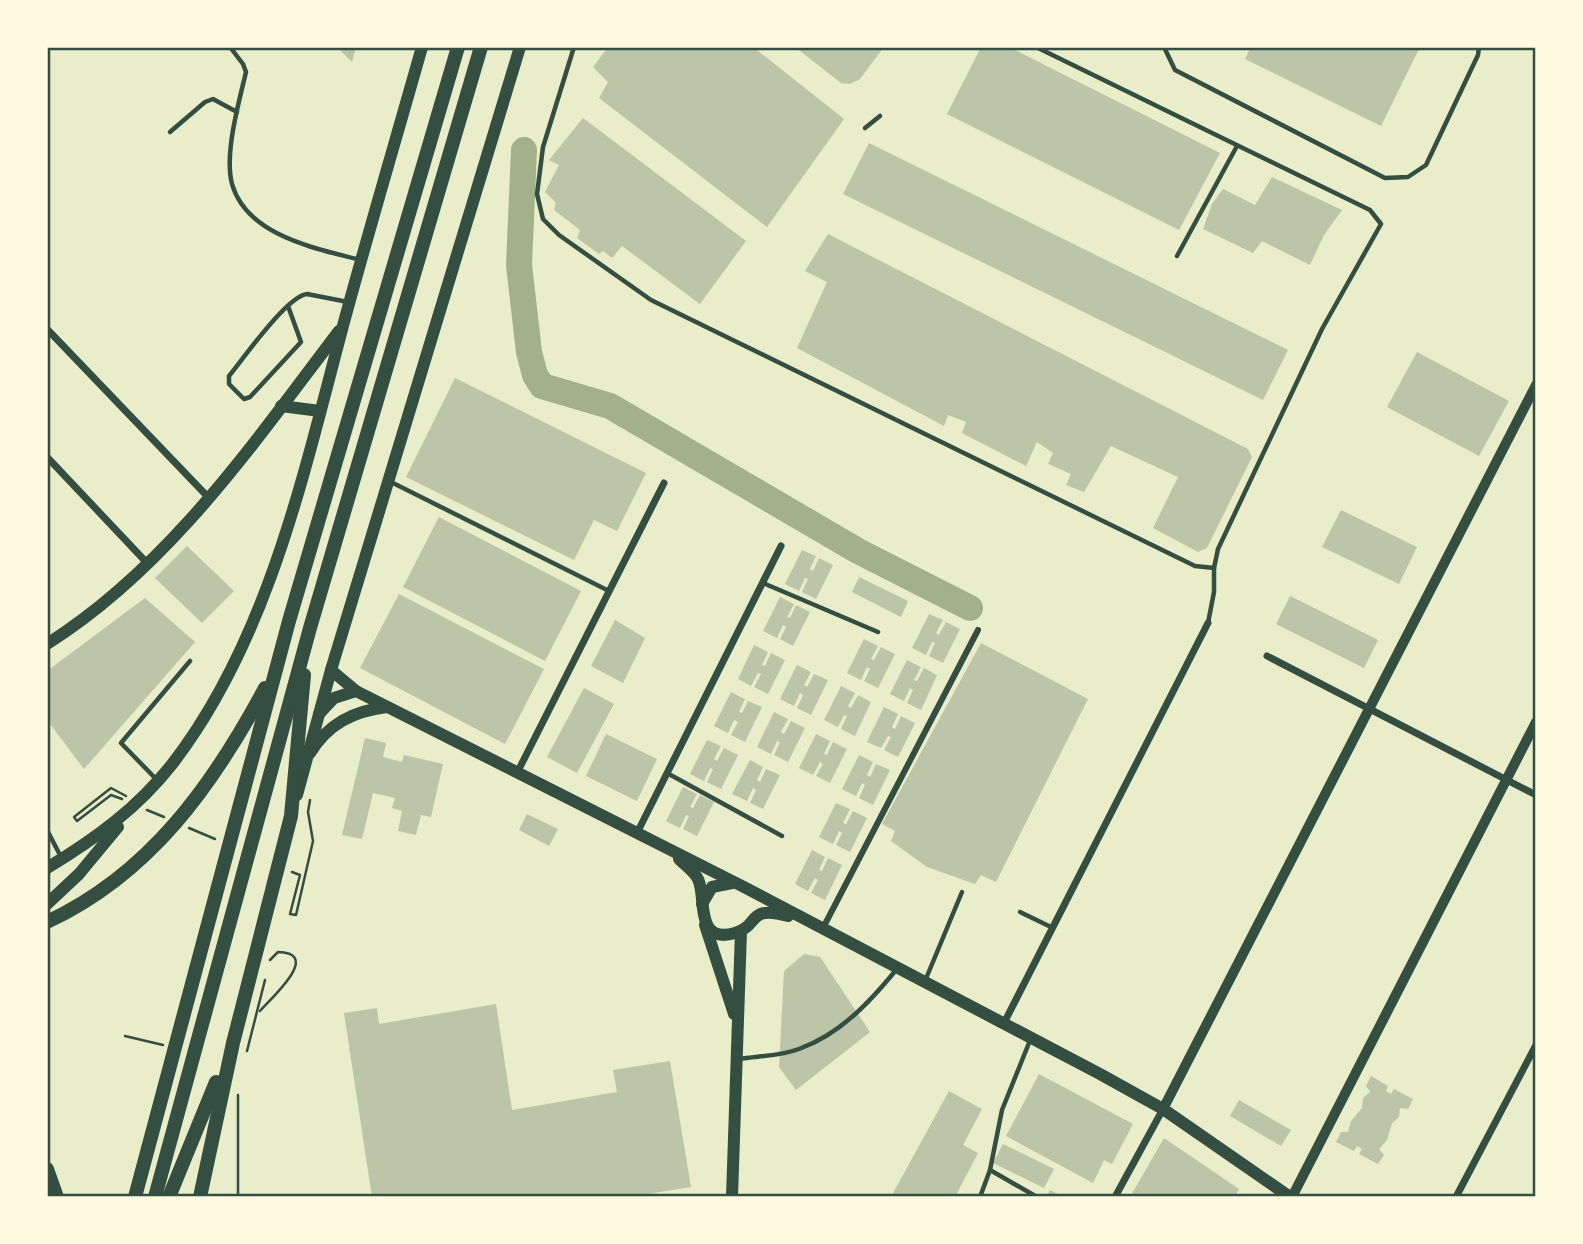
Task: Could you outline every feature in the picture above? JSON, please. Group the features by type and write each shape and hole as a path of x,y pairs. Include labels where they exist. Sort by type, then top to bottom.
{"highway":[{"path":"135,1197 278,665 458,47"},
{"path":"155,1197 310,628 481,47"},
{"path":"200,1197 233,1042 291,816 310,628"},
{"path":"47,922 112,885 167,835 235,745 278,665"},
{"path":"169,1197 233,1042"},
{"path":"47,1169 57,1197"}],"main road":[{"path":"47,904 79,874 195,732 237,657 274,561 320,411 422,47"},
{"path":"291,816 331,670 520,47"},
{"path":"47,644 92,613 148,564 208,497 343,326"},
{"path":"281,406 320,411"},
{"path":"331,670 356,691 738,884 1163,1109 1291,1197"},
{"path":"319,714 334,698 356,691"},
{"path":"308,756 320,737 339,721 363,711 388,707"},
{"path":"47,868 106,830 137,804"},
{"path":"674,854 698,880 704,919 736,1021"},
{"path":"702,904 712,887 738,884"},
{"path":"738,884 752,900 752,918"},
{"path":"704,919 715,931 724,934 740,931 752,918 763,912 817,925"},
{"path":"732,1197 740,931"}],"street":[{"path":"47,329 208,497"},
{"path":"1115,1197 1163,1109 1536,385"},
{"path":"47,457 148,564"},
{"path":"517,773 664,484"},
{"path":"636,834 781,545"},
{"path":"1004,1023 1208,623"},
{"path":"817,925 978,631"},
{"path":"1267,656 1536,795"},
{"path":"1291,1197 1536,722"},
{"path":"1456,1197 1536,1045"}],"lane":[{"path":"230,47 246,72 231,157 232,183 244,209 265,226 290,240 361,260"},
{"path":"574,47 543,147 537,194 543,219 559,234 651,300 695,323 1195,566 1214,568"},
{"path":"1036,47 1370,210 1381,224 1322,329 1218,549 1208,623"},
{"path":"1164,47 1175,70 1385,177 1408,177 1426,165 1478,55 1479,47"},
{"path":"170,132 205,102 214,99 221,100 237,112"},
{"path":"865,128 880,116"},
{"path":"1177,256 1237,146"},
{"path":"288,306 301,342 250,397 244,399 229,384 229,376 288,306 301,295 307,294 349,302"},
{"path":"388,480 609,591"},
{"path":"762,583 878,632"},
{"path":"158,780 121,743 190,660"},
{"path":"667,773 782,836"},
{"path":"47,830 62,859"},
{"path":"924,982 962,892"},
{"path":"1020,912 1053,928"},
{"path":"735,1060 798,1050 842,1025 870,1001 898,968"},
{"path":"980,1197 990,1170 1002,1110 1031,1037"},
{"path":"990,1170 1037,1197"}],"path":[{"path":"124,800 111,794 77,821 74,817 111,788 137,804 174,821"},
{"path":"288,870 300,875 290,914 296,915 313,841 307,812 312,792"},
{"path":"187,827 225,843"},
{"path":"260,1010 293,974 296,966 294,958 287,952 278,952 271,957 268,965"},
{"path":"246,1055 260,1010 266,977"},
{"path":"125,1037 174,1048"},
{"path":"238,1197 239,1091"}],"building":[{"path":"337,47 356,47 352,62"},
{"path":"608,47 753,47 844,119 767,227 599,98 608,82 593,67"},
{"path":"795,47 884,47 859,80 849,84 841,83"},
{"path":"981,47 1009,47 1220,153 1179,230 947,114"},
{"path":"1251,47 1420,47 1381,126 1245,59"},
{"path":"583,118 746,241 700,304 622,246 612,258 603,251 599,254 577,238 580,230 554,210 556,203 545,192 559,165 549,160"},
{"path":"869,143 1288,350 1263,400 843,194"},
{"path":"1272,177 1342,210 1324,235 1310,265 1262,241 1253,253 1203,229 1212,204 1223,189 1255,205"},
{"path":"828,234 1248,449 1252,457 1207,548 1198,552 1153,528 1178,477 1111,446 1084,492 1066,485 1071,474 1048,464 1053,453 1037,442 1026,466 962,433 966,422 948,415 944,426 797,348 827,282 805,271"},
{"path":"1417,352 1509,401 1479,456 1387,407"},
{"path":"455,378 646,473 617,531 594,520 574,560 406,477"},
{"path":"1341,510 1417,547 1399,584 1322,547"},
{"path":"439,517 581,591 545,661 403,587"},
{"path":"187,546 234,591 202,623 155,578"},
{"path":"802,550 816,556 810,569 813,571 819,558 833,565 816,599 802,592 808,579 805,578 799,591 785,584"},
{"path":"859,577 908,601 901,617 852,592"},
{"path":"399,594 544,669 505,744 360,668"},
{"path":"1290,596 1378,640 1364,668 1276,624"},
{"path":"780,597 794,604 787,617 790,618 796,605 810,612 793,646 780,639 786,627 783,625 777,638 763,631"},
{"path":"145,598 195,642 84,769 47,720 47,671"},
{"path":"929,614 943,620 936,633 939,635 946,622 960,629 943,663 929,656 935,643 932,642 926,655 912,648"},
{"path":"615,620 645,638 623,683 591,666"},
{"path":"864,639 878,646 871,659 874,660 881,647 895,654 878,688 864,681 870,669 867,667 861,680 847,673"},
{"path":"981,643 1088,699 996,882 981,875 975,884 927,867 891,841 895,831 882,824"},
{"path":"754,645 768,652 762,665 765,666 771,653 785,660 768,694 754,687 761,674 758,673 751,686 738,679"},
{"path":"907,660 921,667 914,680 917,681 924,668 937,675 921,710 907,703 913,690 910,688 904,701 890,694"},
{"path":"797,665 811,672 804,685 807,687 814,674 828,680 811,715 797,708 803,695 800,693 794,706 780,699"},
{"path":"841,686 855,693 848,706 851,708 858,695 871,702 855,736 841,729 847,716 844,715 838,727 824,720"},
{"path":"584,688 614,704 577,773 547,757"},
{"path":"731,692 745,699 739,712 742,713 748,701 762,707 745,742 731,735 738,722 734,720 728,733 714,726"},
{"path":"884,707 898,714 892,727 895,729 901,716 915,723 898,757 884,750 891,737 888,736 881,748 867,742"},
{"path":"774,712 788,719 781,732 784,734 791,721 805,728 788,762 774,755 780,742 777,741 771,754 757,747"},
{"path":"606,734 657,759 637,801 586,776"},
{"path":"816,734 830,741 824,754 827,755 833,742 847,749 830,783 816,776 823,764 820,762 813,775 799,768"},
{"path":"365,738 386,743 383,757 402,762 404,755 443,764 431,817 421,815 416,835 398,831 402,811 392,808 395,798 373,793 362,839 342,835"},
{"path":"707,740 721,746 714,759 717,761 724,748 738,755 721,789 707,782 713,769 710,768 704,781 690,774"},
{"path":"859,755 873,762 867,775 870,777 876,764 890,770 873,805 859,798 865,785 862,783 856,796 842,789"},
{"path":"750,760 763,767 757,780 760,782 766,769 780,775 763,809 750,803 756,790 753,788 747,801 732,794"},
{"path":"683,787 697,794 690,807 693,808 700,795 714,802 697,836 683,829 689,816 686,815 680,828 666,821"},
{"path":"836,803 850,809 843,823 846,824 853,811 867,818 850,852 836,845 842,833 839,831 833,844 819,837"},
{"path":"527,814 558,829 549,846 519,830"},
{"path":"812,850 825,857 819,870 822,871 828,858 842,865 825,900 811,893 818,880 815,878 808,891 795,884"},
{"path":"804,954 820,957 870,1032 796,1090 779,1067 784,971"},
{"path":"496,1004 512,1110 617,1092 613,1070 670,1061 691,1187 629,1197 372,1197 344,1013 377,1008 379,1024"},
{"path":"1039,1074 1133,1124 1112,1164 1104,1160 1093,1183 1006,1136"},
{"path":"1371,1076 1388,1086 1386,1091 1391,1094 1394,1089 1413,1099 1408,1109 1400,1108 1399,1117 1392,1123 1387,1140 1379,1149 1384,1155 1378,1164 1359,1154 1362,1149 1357,1146 1354,1151 1336,1142 1341,1132 1348,1132 1351,1121 1362,1108 1363,1098 1370,1092 1366,1086"},
{"path":"949,1091 982,1109 963,1145 978,1153 955,1197 891,1197"},
{"path":"1239,1100 1291,1130 1281,1146 1230,1116"},
{"path":"1164,1138 1239,1189 1235,1197 1130,1197"},
{"path":"1003,1144 1054,1169 1044,1188 993,1163"},
{"path":"1050,1190 1054,1192 1063,1197 1046,1197"}],"waterway":[{"path":"524,150 519,265 529,352 535,375 542,386 610,406 858,551 970,608"}]}
